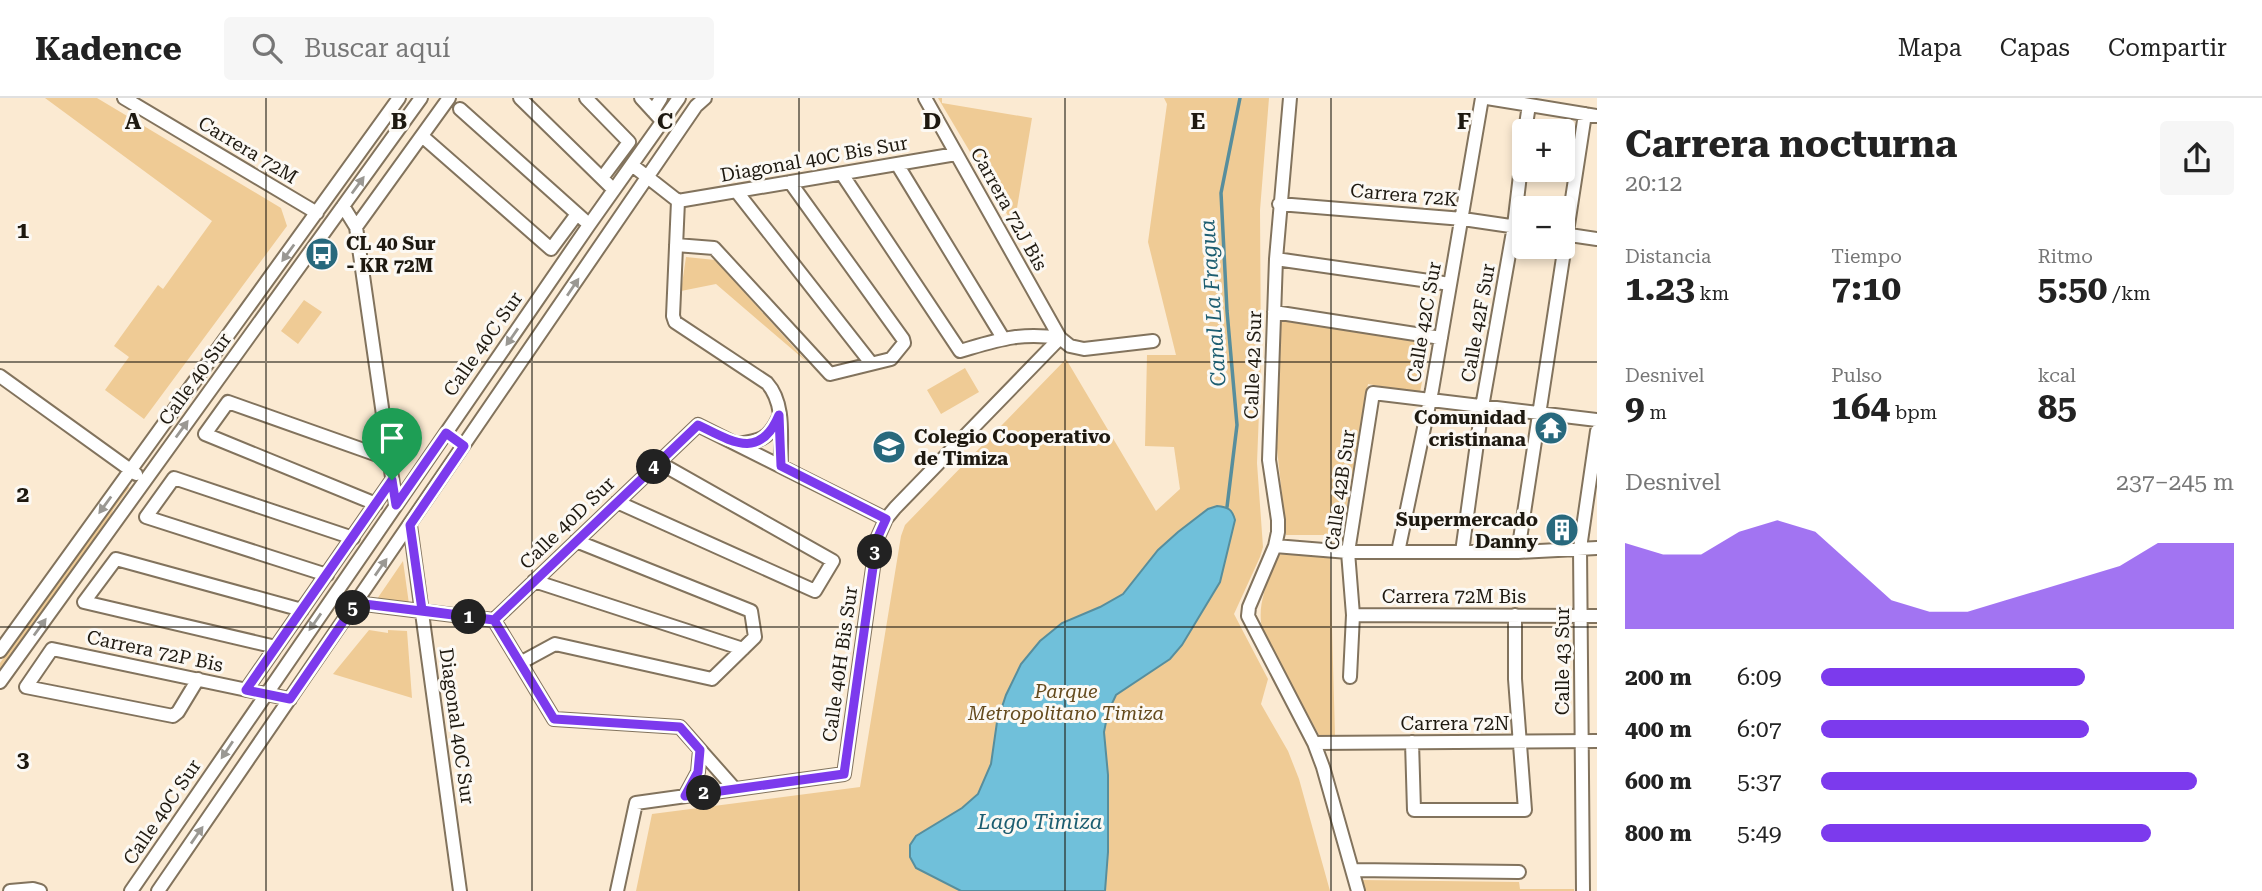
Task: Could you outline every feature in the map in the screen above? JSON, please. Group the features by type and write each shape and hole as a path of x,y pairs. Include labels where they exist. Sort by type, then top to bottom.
{"street":[{"name":"Carrera 72M","path":"124,98 317,213"},
{"name":"Calle 40 Sur","path":"0,651 399,98"},
{"name":"Calle 40 Sur","path":"0,682 421,98"},
{"path":"356,227 449,98"},
{"path":"520,98 614,190"},
{"path":"586,98 629,142 602,178"},
{"path":"641,98 663,122"},
{"path":"653,111 661,98"},
{"name":"Calle 40C Sur","path":"131,891 679,98"},
{"name":"Carrera 72J Bis","path":"925,98 1060,338"},
{"name":"Calle 42 Sur","path":"1290,98 1279,204 1269,460 1278,520 1275,546 1248,616 1314,743"},
{"path":"1485,98 1591,115 1573,196"},
{"name":"Calle 42C Sur","path":"1398,552 1430,401 1463,219 1462,206 1485,98"},
{"path":"158,891 700,101"},
{"path":"1527,119 1529,105"},
{"path":"460,109 589,225"},
{"path":"422,136 551,249 577,214"},
{"name":"Diagonal 40C Bis Sur","path":"678,201 956,154"},
{"path":"897,164 1003,338"},
{"path":"632,165 678,201 673,316 675,323 767,383 775,392 779,415 781,466"},
{"path":"842,174 960,352 1003,338 1024,335 1060,338 1070,346 1084,349 1153,341"},
{"path":"676,246 714,248 828,372 833,374 891,359 904,343 903,338 790,182"},
{"path":"737,192 871,363"},
{"name":"Carrera 72K","path":"1279,204 1463,219 1512,226"},
{"path":"343,206 356,227 396,505"},
{"path":"1575,236 1597,239"},
{"path":"1276,259 1450,284"},
{"name":"Calle 42F Sur","path":"1462,552 1482,407 1512,259"},
{"path":"1517,552 1561,259"},
{"path":"1274,312 1441,338"},
{"path":"737,444 886,519 1060,338"},
{"path":"0,376 131,469 142,484"},
{"name":"Calle 42B Sur","path":"1350,677 1353,615 1348,552 1373,393 1430,401"},
{"path":"1430,401 1597,420"},
{"name":"Calle 40 Sur","path":"376,504 205,434 228,402 389,459"},
{"path":"737,444 761,440 768,435 779,415"},
{"name":"Calle 40D Sur","path":"494,620 698,425 737,444"},
{"name":"Calle 43 Sur","path":"1583,891 1580,548 1597,431"},
{"path":"446,433 464,446"},
{"path":"617,502 815,591 833,561 659,462"},
{"path":"131,469 153,471"},
{"path":"327,575 146,517 174,478 353,538"},
{"path":"246,690 392,480"},
{"name":"Calle 40H Bis Sur","path":"734,788 844,774 877,539 886,519"},
{"name":"Diagonal 40C Sur","path":"410,525 460,891"},
{"path":"520,663 555,645 712,679 755,637 751,611 576,541"},
{"path":"1275,546 1348,552 1517,552 1597,548"},
{"path":"276,647 84,602 116,559 302,610"},
{"path":"534,581 743,649"},
{"path":"356,603 494,620 554,719 680,727 734,788"},
{"name":"Carrera 72M Bis","path":"1353,615 1597,616"},
{"path":"1412,743 1414,810 1525,810 1515,679 1515,615"},
{"name":"Carrera 72P Bis","path":"198,679 173,716 26,687 52,649 198,679 290,699"},
{"path":"1581,681 1597,681"},
{"name":"Carrera 72N","path":"1314,743 1597,741"},
{"path":"1314,743 1354,870 1358,891"},
{"path":"685,796 698,772 700,750"},
{"path":"617,891 636,803 734,788"},
{"path":"1354,870 1519,872"},
{"path":"10,891 40,891"}],"green space":[{"path":"45,98 97,98 281,208 287,226 144,419 105,390 129,357 114,346 158,285 163,289 212,221"},
{"path":"938,98 942,98 942,103 1032,118 1014,226"},
{"name":"Parque Metropolitano Timiza","path":"1164,98 1269,98 1260,210 1261,361 1257,463 1263,547 1234,614 1268,679 1261,704 1288,751 1299,779 1330,891 636,891 652,814 860,787 905,525 1066,359 1156,511 1180,489 1174,447 1145,446 1147,355 1176,355 1148,242 1167,104"},
{"path":"686,257 715,260 807,362 716,284 681,291"},
{"path":"304,300 322,312 298,344 281,331"},
{"path":"1281,321 1429,341 1420,393 1368,384 1342,535 1286,535 1277,448"},
{"path":"965,368 979,392 941,414 927,390"},
{"path":"127,485 129,488 113,510 107,528 0,675 0,663"},
{"path":"1278,554 1330,557 1335,735 1319,735 1263,632 1262,602"},
{"path":"403,561 409,604 375,602"},
{"path":"369,630 388,633 388,630 407,631 412,698 333,674"},
{"path":"1360,880 1519,882 1520,889 1574,891 1364,891"}],"water":[{"name":"Lago Timiza","path":"1217,506 1229,509 1235,520 1220,582 1182,645 1170,659 1116,695 1108,712 1104,732 1108,775 1105,891 961,891 916,868 910,857 910,845 916,836 962,808 978,794 991,764 997,722 1006,695 1021,664 1040,641 1062,623 1123,594 1158,550 1208,509"}],"waterway":[{"name":"Canal La Fragua","path":"1227,507 1237,425 1227,311 1221,193 1240,98"}],"place":[{"name":"CL 40 Sur - KR 72M","path":"322,254"},
{"name":"Comunidad cristinana","path":"1551,428"},
{"name":"Colegio Cooperativo de Timiza","path":"889,447"},
{"name":"Supermercado Danny","path":"1562,530"}],"route":[{"path":"392,480 246,690 290,699 356,603 494,620 698,425 737,444 761,440 773,430 779,415 781,466 886,519 877,539 844,774 685,796 698,772 700,750 680,727 554,719 494,620 422,610 410,525 464,446 446,433 396,505 392,480"}]}
